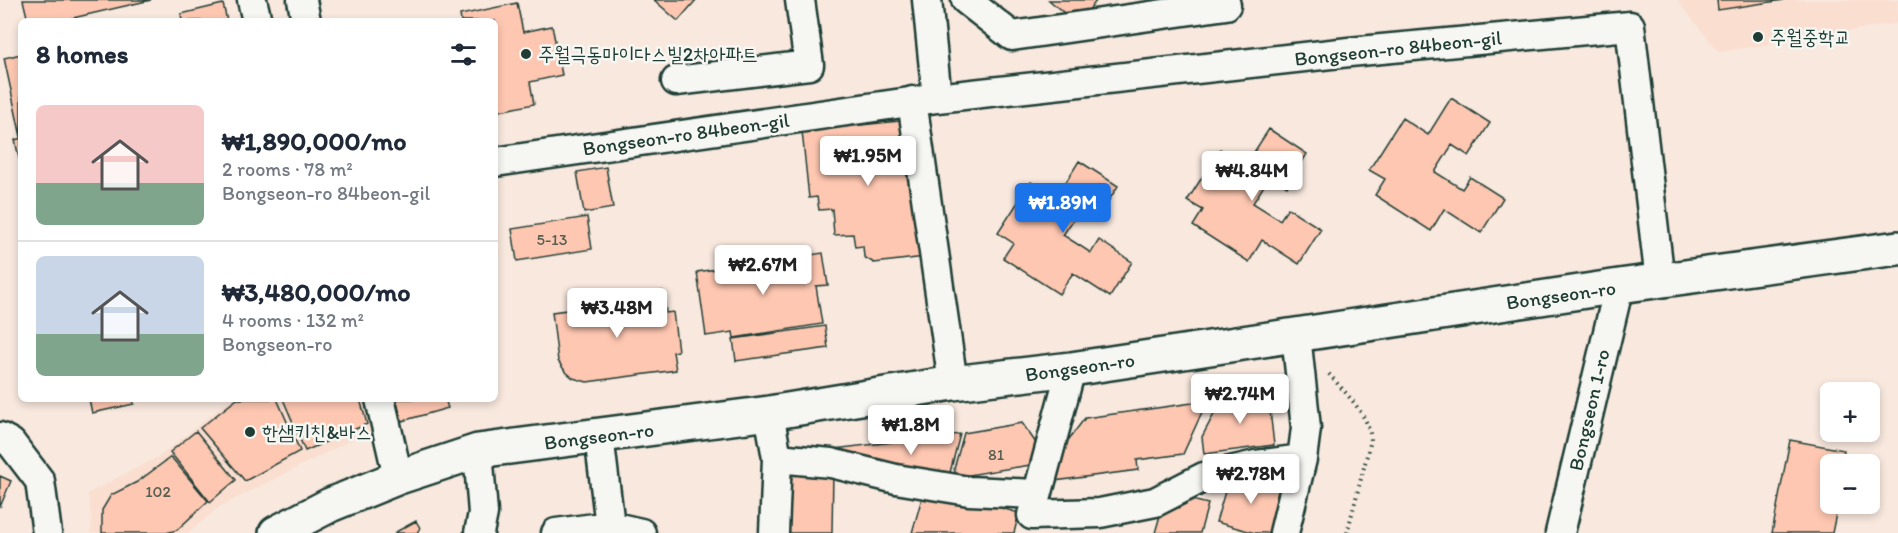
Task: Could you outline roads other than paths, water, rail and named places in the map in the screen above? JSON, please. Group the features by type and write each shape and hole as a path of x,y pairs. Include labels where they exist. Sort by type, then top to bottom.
{"main road":[{"name":"Bongseon-ro","path":"276,533 330,505 398,477 478,451 769,413 953,383 1071,369 1618,286 1898,248"}],"street":[{"path":"252,0 256,18"},
{"path":"302,0 305,18"},
{"path":"676,81 809,65 800,0"},
{"path":"927,0 924,100 953,383"},
{"path":"966,0 1011,36 1226,5"},
{"name":"Bongseon-ro 84beon-gil","path":"498,162 924,100 1349,52 1630,26 1660,281"},
{"name":"Bongseon 1-ro","path":"1560,533 1618,286"},
{"path":"1284,533 1302,459 1306,428 1296,335"},
{"path":"1032,514 1071,369"},
{"path":"381,402 398,477"},
{"path":"769,413 777,458 774,533"},
{"path":"599,436 610,525"},
{"path":"0,437 11,443 40,481 47,533"},
{"path":"478,451 483,513 479,533"},
{"path":"777,458 831,463 896,479 969,491 1032,514 1100,513 1155,502 1204,477 1256,465 1302,459"},
{"path":"555,533 610,525 641,533"}],"place":[{"name":"주월중학교","path":"1758,37"},
{"name":"주월극동마이다스빌2차아파트","path":"526,54"},
{"name":"한샘키친&바스","path":"250,432"}]}
